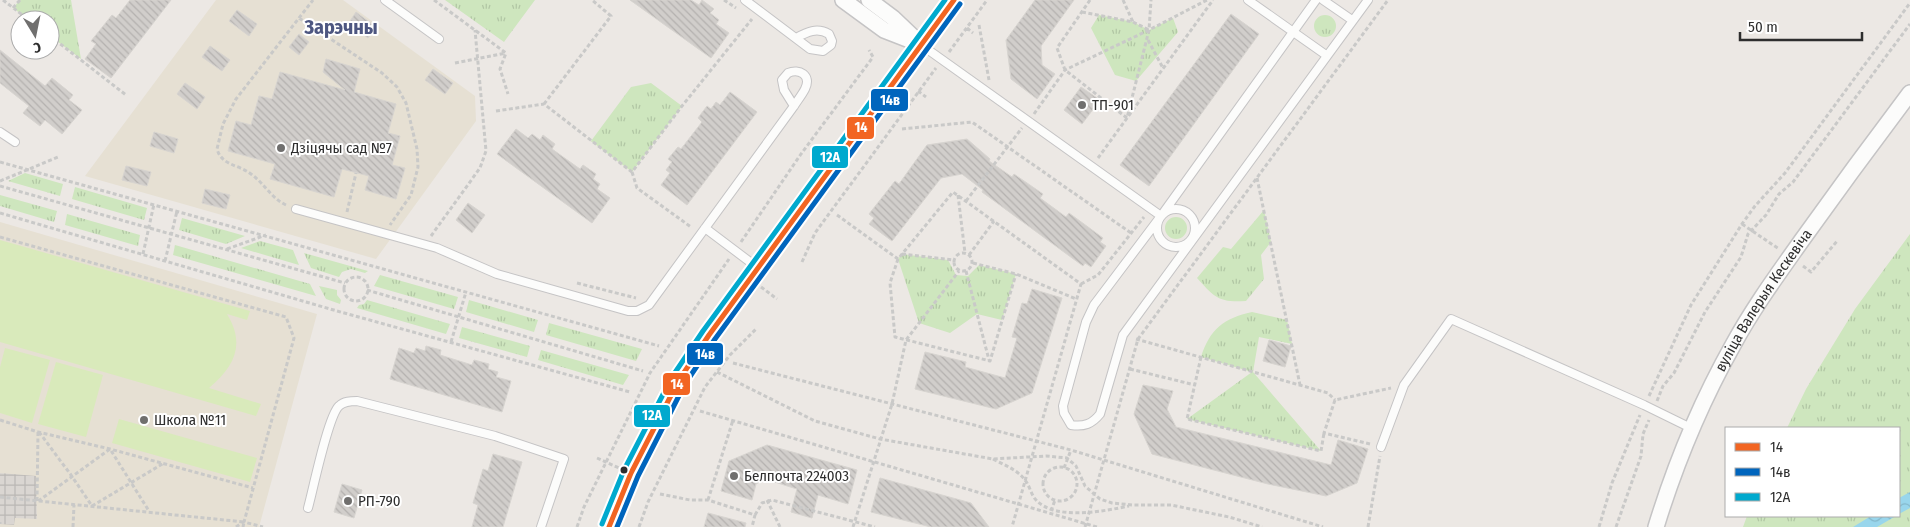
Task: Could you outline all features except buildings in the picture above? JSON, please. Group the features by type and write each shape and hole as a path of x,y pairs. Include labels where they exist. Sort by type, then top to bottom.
{"street":[{"path":"843,0 884,30 920,44"},
{"path":"869,0 893,18 920,44"},
{"path":"609,527 631,474 679,380 920,44 954,0"},
{"name":"вуліца Валерыя Кескевіча","path":"1656,527 1664,500 1692,429 1733,344 1768,288 1910,93"}],"lane":[{"path":"385,0 439,39"},
{"path":"745,0 796,38"},
{"path":"1248,0 1326,55"},
{"path":"1316,0 1162,216 1094,305 1086,322 1063,406 1064,413 1072,424 1079,426 1087,425 1095,421 1100,414 1123,335 1368,0"},
{"path":"1324,0 1352,20"},
{"path":"920,44 1162,216"},
{"path":"296,209 437,248 497,274 633,312 642,310 649,305 794,106"},
{"path":"0,132 15,142"},
{"path":"1172,209 1185,211 1194,221 1192,240 1180,247 1168,245 1162,241 1157,229 1162,216 1172,209"},
{"path":"705,228 758,268"},
{"path":"1381,447 1404,385 1452,319 1644,405 1692,429"},
{"path":"308,508 335,410 343,403 353,401 495,436 564,459 542,527"}],"path":[{"path":"2,0 16,10"},
{"path":"13,8 20,0"},
{"path":"296,209 276,199 248,172 223,161 217,149 223,124 230,108 313,0"},
{"path":"434,0 506,53"},
{"path":"496,111 544,104 611,16 592,0"},
{"path":"802,262 815,233 987,0"},
{"path":"1090,0 1057,48 1065,70 1127,118"},
{"path":"1123,0 1134,22"},
{"path":"1127,118 1149,30 1151,0"},
{"path":"966,201 1007,146 1028,122 1065,70 1207,0"},
{"path":"1091,167 1213,0"},
{"path":"1085,525 1138,339 1388,0"},
{"path":"1599,527 1612,483 1644,405 1691,305 1755,206 1785,173 1910,3"},
{"path":"1082,12 1134,22 1149,30"},
{"path":"299,18 382,72 397,87 406,103 418,158 417,177 406,204 384,234"},
{"path":"632,172 752,19"},
{"path":"1616,527 1641,456 1643,434 1663,386 1674,373 1705,312 1741,257 1748,234 1766,215 1779,194 1793,182 1910,24"},
{"path":"979,25 990,83"},
{"path":"966,28 973,33"},
{"path":"431,236 477,173 485,157 486,146 475,30"},
{"path":"1147,39 1163,68"},
{"path":"60,44 126,94"},
{"path":"576,527 605,462 650,373 802,154 873,57 869,50"},
{"path":"455,63 506,53"},
{"path":"506,53 500,69 508,94"},
{"path":"918,91 926,97"},
{"path":"544,104 632,172 637,188 694,229"},
{"path":"902,128 972,122 1131,233"},
{"path":"0,182 58,157"},
{"path":"0,162 659,346"},
{"path":"345,223 356,173"},
{"path":"1257,178 1300,385"},
{"path":"0,186 346,283"},
{"path":"990,361 895,337 890,283 898,259 953,192 1081,284"},
{"path":"958,195 965,253"},
{"path":"142,254 154,204"},
{"path":"1012,527 1081,284 1098,275 1150,208"},
{"path":"165,261 177,210"},
{"path":"0,213 630,392"},
{"path":"837,215 898,259"},
{"path":"969,255 994,221"},
{"path":"226,249 267,235"},
{"path":"0,237 286,317 294,338 243,527"},
{"path":"960,253 969,255 972,263 966,271 959,270 954,265 954,260 960,253"},
{"path":"902,254 954,260"},
{"path":"972,263 1016,274 1076,299"},
{"path":"853,527 892,404 906,340 959,270"},
{"path":"966,271 990,361"},
{"path":"990,361 1016,274"},
{"path":"359,277 367,284 368,290 362,298 352,300 344,293 346,283 349,279 359,277"},
{"path":"568,280 641,299"},
{"path":"368,290 642,371"},
{"path":"450,342 466,292"},
{"path":"638,527 648,502 705,387 730,355 757,328"},
{"path":"1123,335 1328,393 1335,400"},
{"path":"1201,357 1187,419 1321,451 1324,433 1335,400"},
{"path":"732,363 1071,450 1322,527"},
{"path":"1130,369 1195,385"},
{"path":"717,372 815,421 880,440 993,458 1046,456 1067,458 1076,466 1085,486 1100,499 1112,503 1133,505 1171,505 1229,517 1262,527"},
{"path":"1335,400 1404,385"},
{"path":"700,411 1097,527"},
{"path":"0,420 38,432 164,463 253,488"},
{"path":"708,500 733,420"},
{"path":"38,432 92,506"},
{"path":"37,502 38,432"},
{"path":"1324,433 1381,447 1368,527"},
{"path":"37,502 71,475 110,449"},
{"path":"110,449 150,512"},
{"path":"1064,468 1071,450"},
{"path":"597,458 631,474"},
{"path":"993,458 1019,472 1034,499 1051,512 1089,512 1133,505"},
{"path":"92,506 164,463"},
{"path":"1053,468 1064,468 1075,477 1076,490 1072,496 1066,499 1055,500 1048,496 1042,484 1047,472 1053,468"},
{"path":"660,494 690,500 708,500 756,515"},
{"path":"0,498 244,522 263,527"},
{"path":"767,500 780,527"},
{"path":"752,527 759,506 767,500 772,500 875,527"},
{"path":"1051,512 1055,500"},
{"path":"73,527 74,505"},
{"path":"236,527 244,522"}],"shaded area":[{"name":"Дзіцячы сад №7","path":"216,0 343,0 475,96 476,121 376,259 85,176"},
{"name":"Школа №11","path":"0,222 317,314 259,527 0,527"},
{"path":"0,473 36,476 37,519 15,518 14,525 0,524"}],"green space":[{"path":"20,0 71,0 81,59 60,43 60,10 16,10 13,8"},
{"path":"445,0 535,0 504,42"},
{"path":"1099,15 1133,22 1149,30 1173,18 1178,32 1136,81 1115,75 1091,28"},
{"path":"1321,15 1329,15 1336,22 1336,30 1329,37 1321,37 1314,30 1314,22"},
{"path":"651,83 682,106 632,172 591,141 631,87"},
{"path":"25,173 63,184 60,196 8,181"},
{"path":"75,187 147,208 144,220 72,199"},
{"path":"0,195 57,211 54,222 0,206"},
{"path":"1264,210 1271,242 1261,255 1264,279 1246,301 1223,300 1208,290 1197,278 1223,247 1231,249"},
{"path":"67,214 140,235 138,246 65,225"},
{"path":"1172,217 1180,217 1187,224 1187,232 1180,239 1172,239 1165,232 1165,224"},
{"path":"182,218 245,236 226,244 179,230"},
{"path":"1910,234 1910,527 1743,527 1747,517 1900,517 1900,427 1787,427 1806,389 1855,309"},
{"path":"0,240 250,311 247,320 227,314 236,336 234,355 231,364 225,372 209,388 261,404 256,416 0,342"},
{"path":"260,241 293,250 299,265 241,248"},
{"path":"175,245 310,284 316,296 173,255"},
{"path":"304,253 368,271 365,273 351,269 342,272 339,277 311,268"},
{"path":"902,254 948,260 956,275 968,276 979,265 1016,274 1002,320 977,314 950,333 919,323 898,259"},
{"path":"380,275 458,297 454,309 374,286"},
{"path":"319,286 337,290 337,295 341,300 340,304 326,299"},
{"path":"367,300 450,324 446,334 357,308"},
{"path":"469,300 538,320 534,332 466,312"},
{"path":"1252,312 1287,320 1292,344 1259,337 1253,372 1321,451 1187,419 1252,372 1201,357 1209,339 1219,326 1233,318"},
{"path":"549,323 642,349 636,361 546,335"},
{"path":"462,327 530,346 527,357 459,338"},
{"path":"5,348 50,360 32,423 0,413 0,367"},
{"path":"541,350 629,375 623,385 538,360"},
{"path":"56,362 103,375 86,437 38,424"},
{"path":"119,419 257,458 250,482 112,443"}],"water":[{"path":"1910,492 1910,508 1900,513 1900,497"},
{"path":"1869,517 1894,517 1877,527 1853,527"}],"transit line":[{"name":"12А","path":"602,524 624,470 672,377 703,331 945,0"},
{"name":"14","path":"609,527 631,473 679,380 709,335 954,0"},
{"name":"14в","path":"617,527 638,476 685,384 715,339 960,4"}],"place":[{"name":"ТП-901","path":"1082,105"},
{"name":"Дзіцячы сад №7","path":"281,148"},
{"name":"Школа №11","path":"144,420"},
{"name":"Белпочта 224003","path":"734,476"},
{"name":"РП-790","path":"348,501"}],"district":[{"name":"Зарэчны","path":"341,27"}]}
